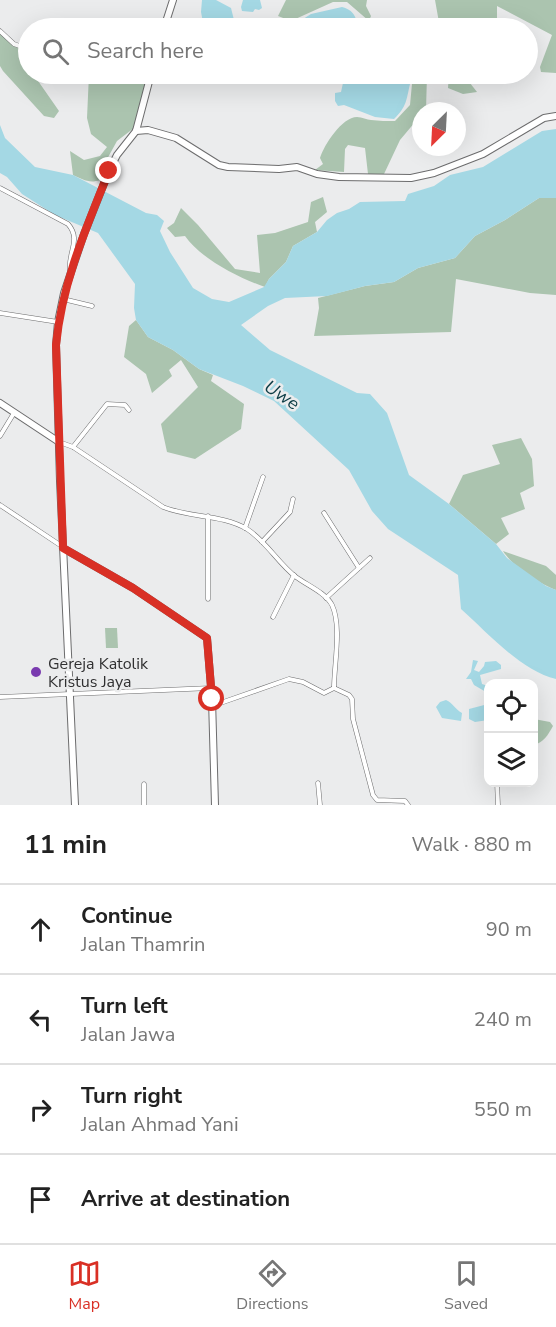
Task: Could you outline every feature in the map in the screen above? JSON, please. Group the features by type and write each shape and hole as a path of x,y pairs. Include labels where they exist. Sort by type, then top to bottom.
{"main road":[{"path":"167,18 173,0"},
{"path":"75,805 59,442 56,345 58,322 70,273 84,234 117,155 136,131 148,84"},
{"path":"136,131 147,130 176,138 219,165 228,167 279,169 297,166 317,174 339,177 411,178 434,173 483,154 544,118 556,116"},
{"path":"0,403 59,442"},
{"path":"63,548 133,588 207,638 215,805"}],"street":[{"path":"0,31 18,45"},
{"path":"0,188 68,224 74,231 75,237 69,264 70,273"},
{"path":"63,299 92,306"},
{"path":"0,313 58,322"},
{"path":"73,447 107,404 125,405 129,410"},
{"path":"0,436 14,412"},
{"path":"59,442 73,447 163,507 178,513 208,516 244,528 294,575 327,598 332,606 336,630 334,688"},
{"path":"244,528 263,477"},
{"path":"262,543 290,512 293,499"},
{"path":"0,505 63,548"},
{"path":"324,513 359,567"},
{"path":"208,516 208,599"},
{"path":"327,598 370,558"},
{"path":"273,617 294,575"},
{"path":"212,705 289,680 303,682 324,693 334,688"},
{"path":"0,697 211,688"},
{"path":"334,688 349,695 352,699 353,719 373,795 377,800 405,801 408,805"},
{"path":"318,783 320,805"},
{"path":"144,784 144,805"},
{"path":"497,787 498,805"}],"green space":[{"path":"286,0 367,0 366,6 371,16 366,18 347,2 333,2 298,18 278,16"},
{"path":"435,0 556,0 556,73 541,72 540,67 552,35 538,28 538,18 520,18 497,6 497,18 438,18"},
{"path":"0,34 18,46 18,84 40,84 59,111 54,118 44,116 0,66"},
{"path":"89,84 146,84 134,128 117,141 106,161 100,180 86,180 73,175 70,151 84,160 100,156 107,147 91,134 87,118"},
{"path":"412,84 427,84 426,102 412,102 412,126 400,140 384,174 368,174 365,148 348,145 345,149 344,172 315,170 323,164 320,158 325,146 340,127 351,118 395,121 410,105"},
{"path":"448,84 471,84 477,92 463,94 448,88"},
{"path":"323,197 327,212 315,222 317,232 293,246 286,262 269,279 265,287 221,267 210,260 185,236 175,237 167,228 174,223 181,208 235,269 260,273 257,235 275,233 308,222 311,202"},
{"path":"539,198 556,198 556,295 530,293 456,279 451,332 314,336 319,308 318,298 365,286 394,282 418,268 455,258 475,236"},
{"path":"136,320 148,337 173,350 199,369 213,375 211,381 244,404 241,429 195,459 167,452 161,424 198,387 181,360 169,370 172,376 152,393 146,374 124,357 129,326"},
{"path":"521,438 532,459 534,486 520,493 525,509 501,518 509,534 496,544 449,504 463,475 500,464 492,445"},
{"path":"503,551 546,566 556,575 556,590 527,574"},
{"path":"105,628 117,628 118,648 106,648"},
{"path":"538,720 550,722 553,726 538,743"}],"water":[{"path":"202,0 216,0 231,8 234,18 202,18"},
{"path":"243,0 260,0 262,8 255,9 253,12 242,11"},
{"path":"342,7 353,13 356,18 305,18 311,14"},
{"path":"343,84 410,84 404,107 394,119 375,117 344,105 338,106 335,93 341,92"},
{"name":"Uwe","path":"0,125 5,138 35,167 73,175 146,213 157,215 164,221 160,231 170,252 193,288 212,299 229,302 264,287 286,262 293,246 317,232 327,220 337,213 360,202 405,201 408,194 434,186 450,175 483,167 542,131 556,129 556,198 539,198 475,236 455,258 418,268 394,282 365,286 327,296 285,298 268,306 241,325 270,350 357,393 370,394 387,413 409,475 449,504 496,544 507,558 546,586 556,590 556,679 543,675 517,659 461,609 458,575 388,529 372,511 349,470 274,401 199,369 173,350 148,337 136,320 135,284 98,233 55,215 22,194 7,177 0,173"},
{"path":"473,660 478,661 474,670 479,672 485,662 496,661 501,665 501,669 480,675 484,691 474,685 471,679 466,679 471,672"},
{"path":"446,700 462,713 461,721 442,718 436,707 440,702"},
{"path":"484,705 484,721 475,722 469,719 469,709"}],"place":[{"name":"Gereja Katolik Kristus Jaya","path":"36,672"}],"route":[{"path":"109,171 70,273 58,322 56,345 63,548 133,588 207,638 212,699"}]}
